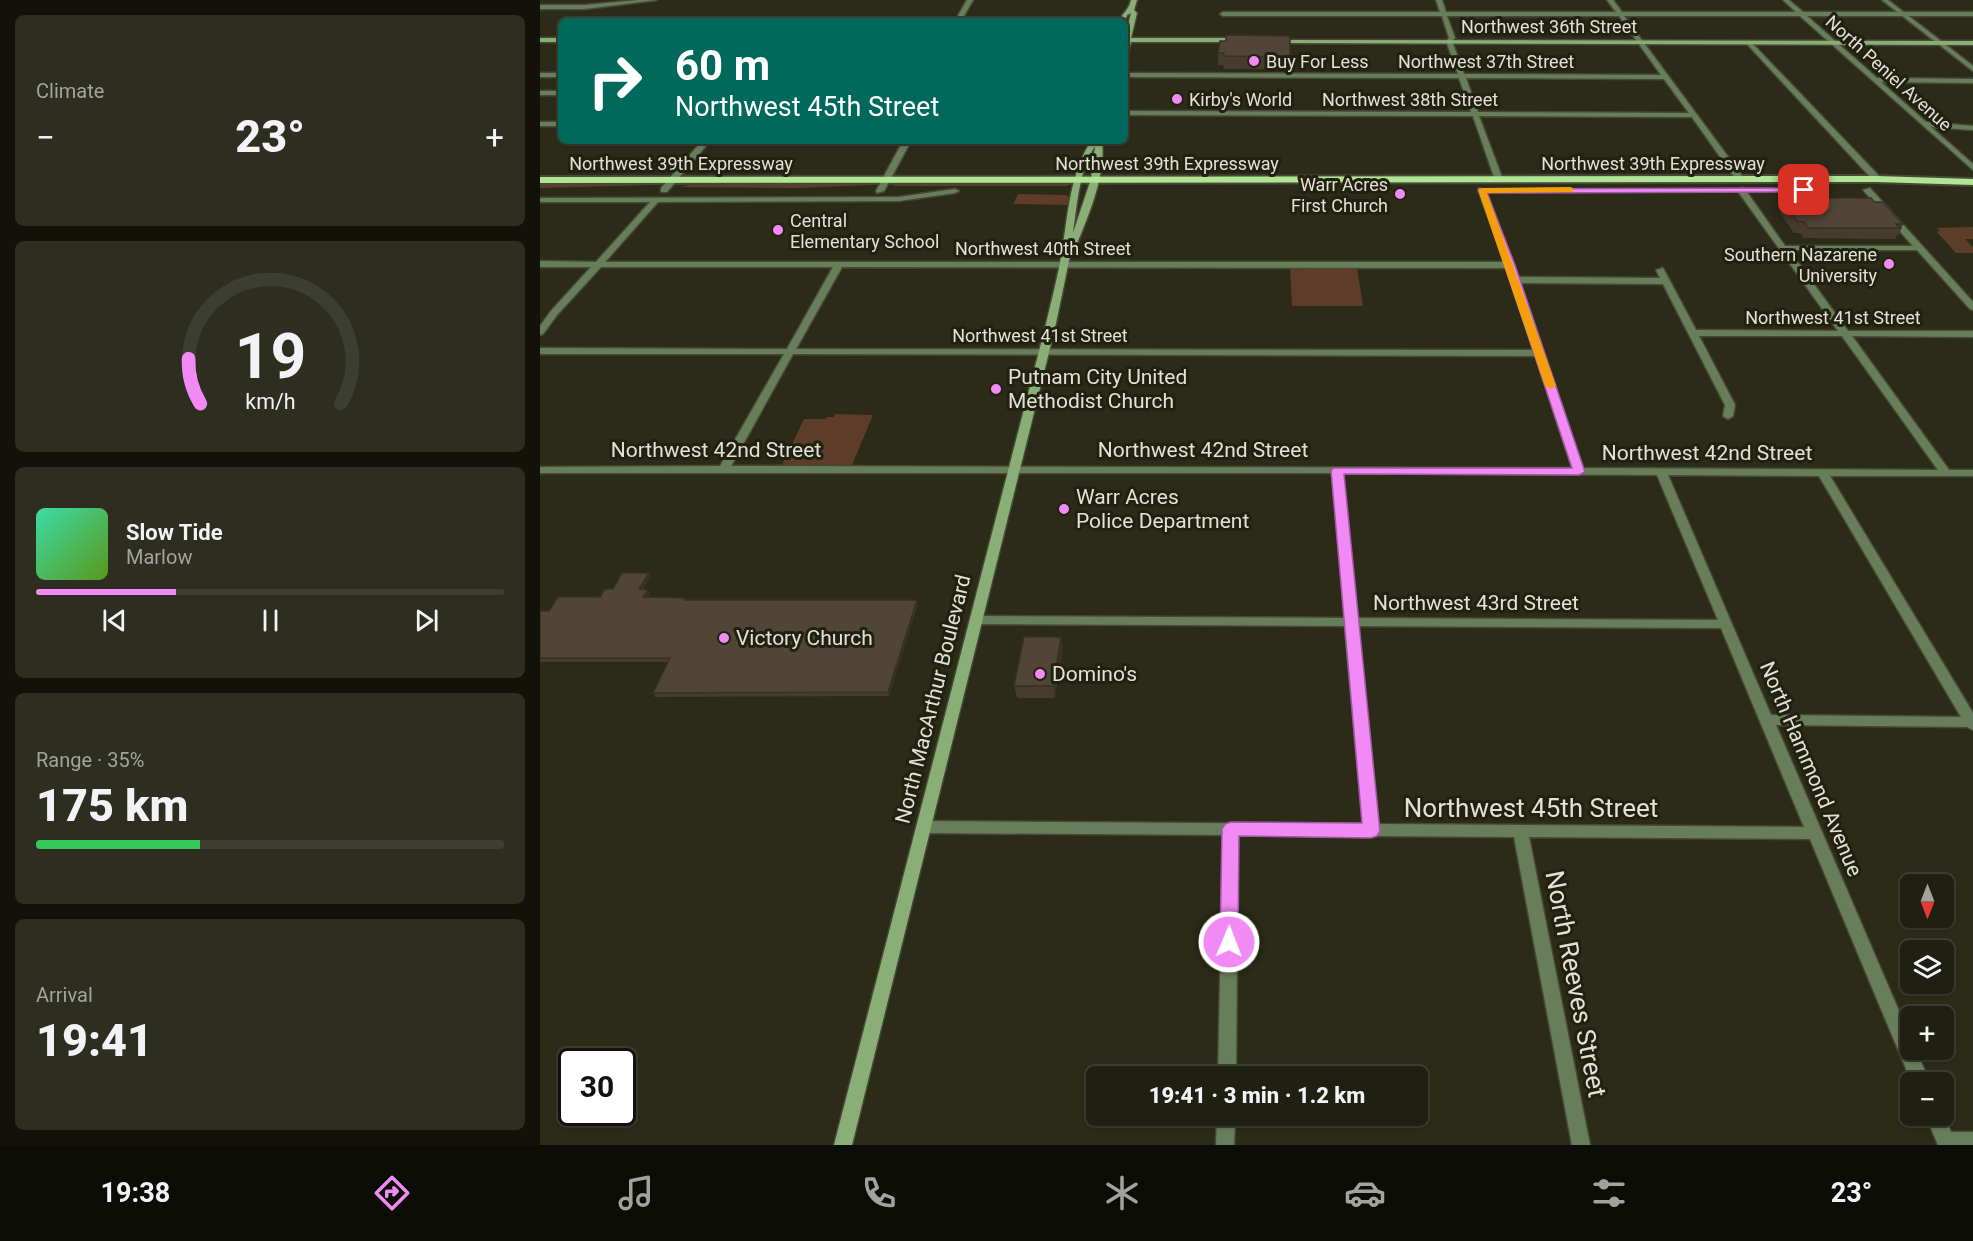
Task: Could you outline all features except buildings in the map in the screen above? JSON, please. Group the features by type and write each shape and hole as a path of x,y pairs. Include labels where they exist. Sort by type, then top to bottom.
{"highway":[{"name":"Northwest 39th Expressway","path":"540,180 887,180 1078,185 1501,185 1617,190 1877,179 1973,182"},
{"name":"Northwest 39th Expressway","path":"1501,185 1612,180 1973,192"},
{"path":"1612,180 1617,190"},
{"name":"Northwest 39th Expressway","path":"540,190 955,191 1078,185"}],"main road":[{"path":"1123,18 1131,10 1134,0"},
{"path":"1128,36 1134,13 1131,10"},
{"path":"540,40 558,40"},
{"path":"1128,40 1246,40"},
{"name":"Northwest 36th Street","path":"1269,41 1973,43"},
{"name":"North MacArthur Boulevard","path":"843,1145 1044,351 1065,264 1070,222 1078,185 1088,149 1093,144"},
{"name":"North MacArthur Boulevard","path":"1065,264 1082,221 1092,185 1101,150 1098,144"}],"street":[{"path":"540,7 585,7 654,0"},
{"path":"960,18 970,0"},
{"path":"1439,0 1452,38 1449,41 1501,185"},
{"path":"1610,0 1667,77 1782,248 1946,473"},
{"name":"North Peniel Avenue","path":"1786,0 1973,168"},
{"path":"1885,0 1973,69"},
{"path":"1223,14 1620,12 1973,14"},
{"path":"1748,42 1877,179"},
{"path":"540,75 558,75"},
{"name":"Northwest 37th Street","path":"1128,75 1667,77"},
{"path":"1875,80 1973,81"},
{"path":"540,93 558,93"},
{"name":"Northwest 38th Street","path":"1128,113 1694,116"},
{"path":"540,124 558,124"},
{"path":"1925,124 1973,128"},
{"path":"664,190 703,144"},
{"path":"880,191 905,144"},
{"path":"1480,185 1510,265 1579,472"},
{"path":"1867,190 1973,307"},
{"name":"Northwest 39th Expressway","path":"540,200 899,199 955,191"},
{"path":"540,332 554,313 656,200"},
{"path":"1782,248 1919,248"},
{"name":"Northwest 40th Street","path":"540,264 1510,265"},
{"path":"724,469 839,264"},
{"path":"1660,270 1730,405 1728,416"},
{"path":"1515,280 1665,281"},
{"name":"Northwest 41st Street","path":"1693,333 1973,334"},
{"name":"Northwest 41st Street","path":"540,351 1540,353"},
{"name":"Northwest 42nd Street","path":"540,470 1013,469 1973,474"},
{"path":"1337,471 1371,831"},
{"name":"North Hammond Avenue","path":"1661,472 1916,1072"},
{"path":"1822,473 1972,723"},
{"name":"Northwest 43rd Street","path":"976,620 1725,624"},
{"path":"1766,720 1972,723"},
{"name":"Northwest 45th Street","path":"924,827 1814,833"},
{"path":"1227,1066 1231,829"},
{"name":"North Reeves Street","path":"1520,832 1581,1145"},
{"path":"1226,1126 1226,1145"},
{"path":"1939,1126 1947,1143 1973,1141"}],"shaded area":[{"path":"540,183 651,183 656,185 540,188"},
{"path":"763,183 867,183 874,185 800,188 681,187"},
{"path":"899,183 1072,184 1066,186 892,186"},
{"path":"1018,194 1066,195 1069,197 1068,205 1013,204"},
{"path":"1973,227 1973,239 1965,239 1973,247 1973,253 1956,253 1937,232 1940,231 1937,228"},
{"path":"1357,267 1363,306 1292,306 1290,268"},
{"path":"835,414 873,415 852,465 782,465 804,419 825,419 834,417"}],"slow traffic":[{"path":"1551,386 1482,190 1570,190"}],"place":[{"name":"Buy For Less","path":"1254,61"},
{"name":"Kirby's World","path":"1177,99"},
{"name":"Warr Acres First Church","path":"1400,194"},
{"name":"Central Elementary School","path":"778,230"},
{"name":"Southern Nazarene University","path":"1889,264"},
{"name":"Putnam City United Methodist Church","path":"996,389"},
{"name":"Warr Acres Police Department","path":"1064,509"},
{"name":"Victory Church","path":"724,638"},
{"name":"Domino's","path":"1040,674"}],"route":[{"path":"1229,942 1231,829 1371,831 1337,471 1579,472 1510,265 1482,190 1804,190"}]}
